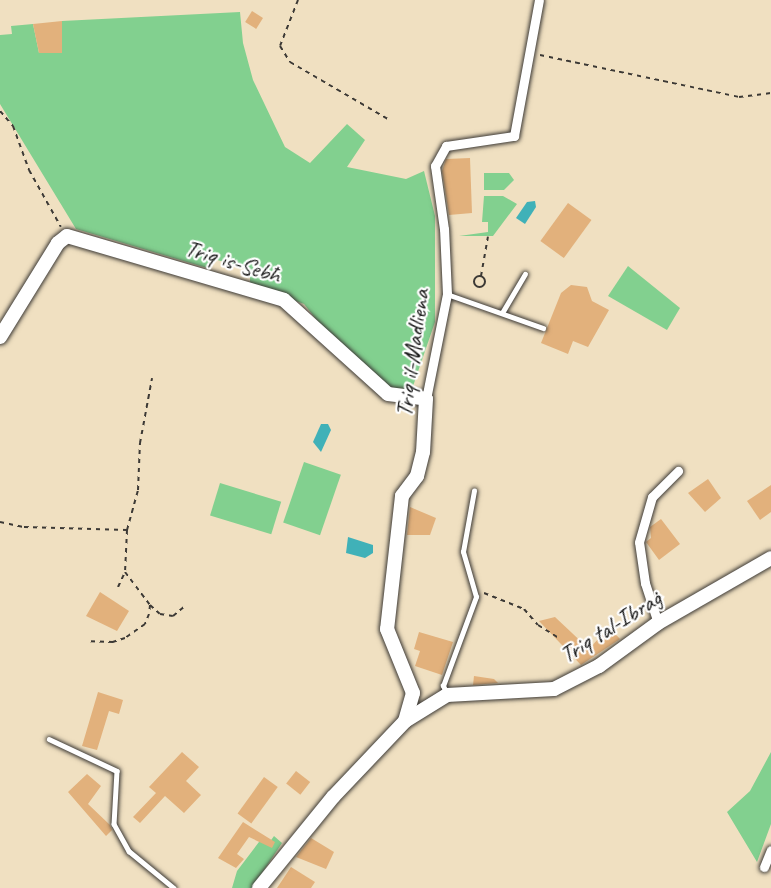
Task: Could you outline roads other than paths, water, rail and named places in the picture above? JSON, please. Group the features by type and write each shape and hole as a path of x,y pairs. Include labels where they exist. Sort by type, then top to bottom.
{"main road":[{"name":"Triq is-Sebħ","path":"0,337 58,243 67,236 284,300 388,394 426,399"},
{"name":"Triq il-Madliena","path":"413,693 387,629 402,496 417,476 423,452 426,399"},
{"name":"Triq tal-Ibraġ","path":"259,888 333,797 405,721 447,695 554,689 599,666 658,623 771,558"},
{"path":"405,721 413,693 447,695"}],"street":[{"name":"Triq il-Madliena","path":"426,399 447,294 444,229 435,166 446,146 514,136 539,0"},
{"path":"658,623 645,583 639,542 652,497 678,471"},
{"path":"764,867 771,850"}],"lane":[{"path":"502,312 525,274"},
{"path":"447,294 543,328"},
{"path":"447,695 443,686 476,597 463,552 474,491"},
{"path":"49,739 117,771 114,824 129,851 174,888"}],"water":[{"path":"535,201 536,207 525,224 516,218 527,202"},
{"path":"321,424 328,424 331,430 321,452 313,442"},
{"path":"348,537 373,545 373,553 365,558 346,553"}]}
